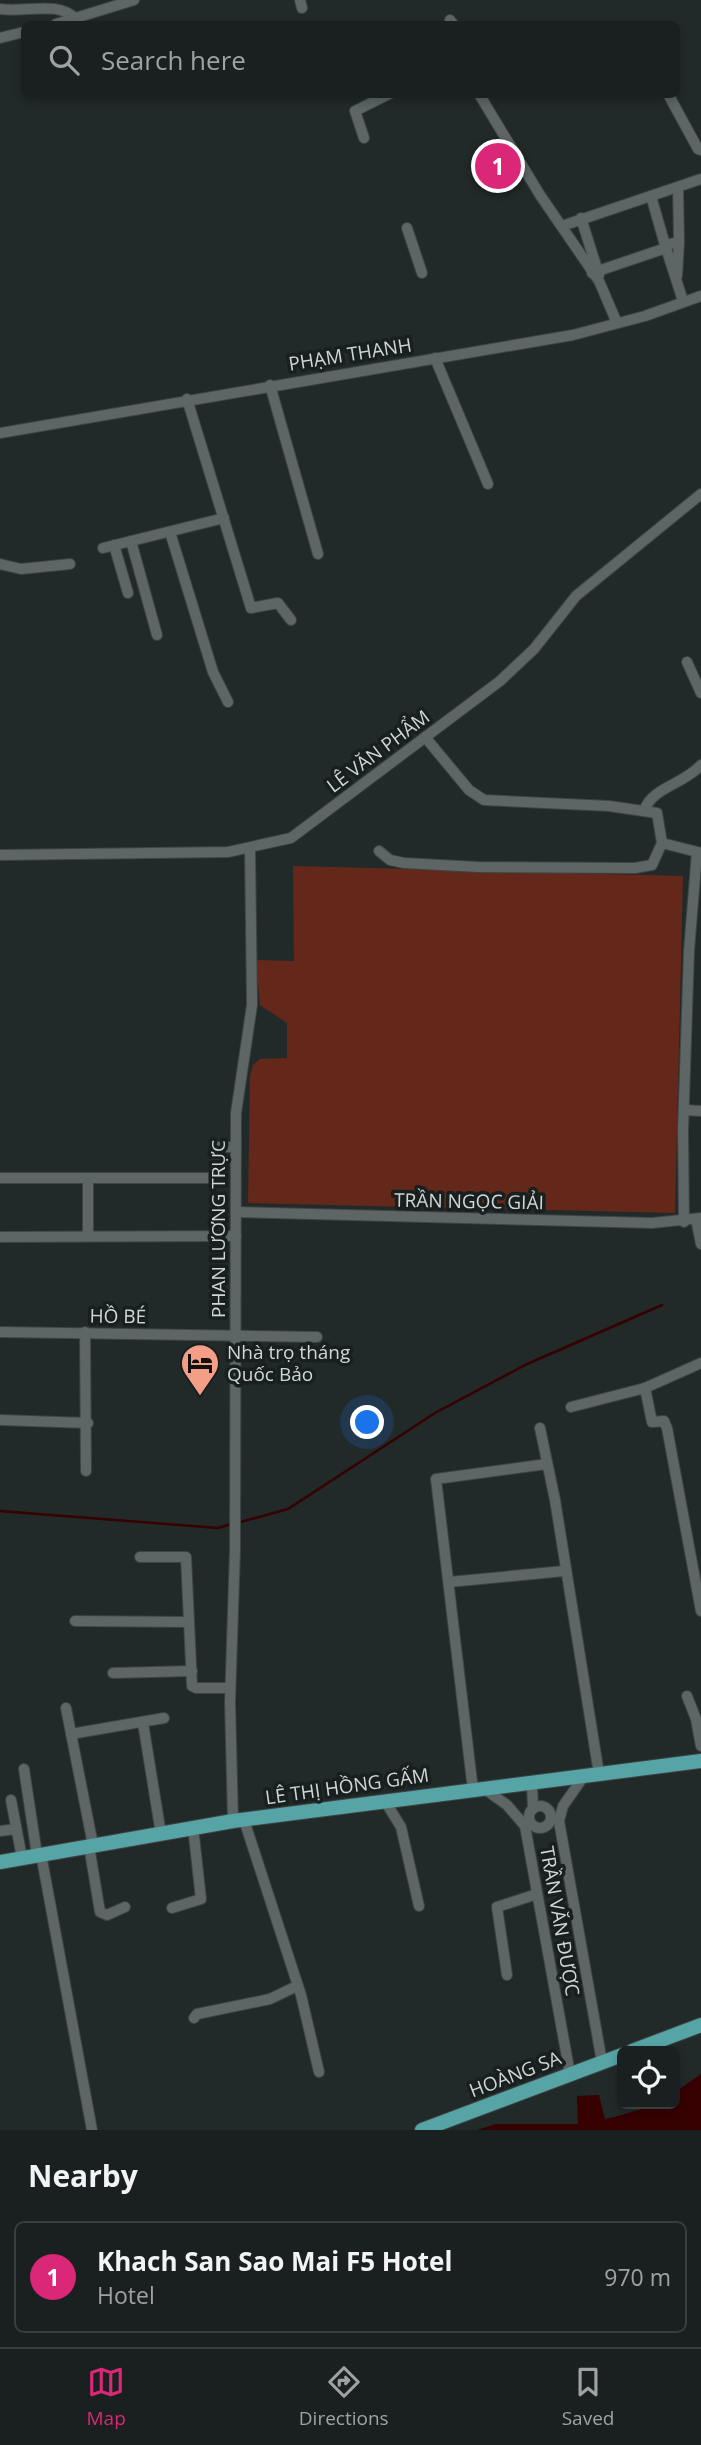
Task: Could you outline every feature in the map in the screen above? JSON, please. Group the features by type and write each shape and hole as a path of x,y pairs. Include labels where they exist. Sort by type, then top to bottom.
{"main road":[{"name":"LÊ THỊ HỒNG GẤM","path":"0,1862 239,1820 701,1761"},
{"path":"645,2046 701,2025"},
{"name":"HOÀNG SA","path":"422,2130 617,2057"}],"street":[{"path":"68,21 134,0"},
{"path":"0,9 56,8 68,10 76,19"},
{"path":"0,38 21,33"},
{"path":"364,138 356,109 380,98"},
{"path":"482,98 562,226 596,275"},
{"path":"670,98 701,150"},
{"path":"562,226 701,179"},
{"path":"677,276 678,187"},
{"path":"651,196 683,301"},
{"path":"582,218 596,275 617,323"},
{"path":"407,228 422,273"},
{"path":"596,275 679,242"},
{"name":"PHẠM THANH","path":"0,433 573,335 701,296"},
{"path":"435,358 488,484"},
{"path":"270,385 318,554"},
{"path":"187,399 251,608 278,603 290,620"},
{"name":"LÊ VĂN PHẨM","path":"0,855 250,849 291,838 500,681 534,649 576,596 701,494"},
{"path":"128,593 109,547 224,518"},
{"path":"170,532 213,672 228,702"},
{"path":"131,541 157,635"},
{"path":"0,564 21,569 70,564"},
{"path":"687,662 701,694"},
{"path":"379,851 390,860 404,863 478,867 635,868 652,864 662,843 660,816 644,811 609,806 484,800 469,790 425,737"},
{"path":"644,811 651,796 688,778 701,765"},
{"path":"662,843 699,852 689,951 684,1222"},
{"name":"PHAN LƯƠNG TRỰC","path":"250,849 253,984 250,1028 237,1089 235,1550 230,1688 239,1820 297,1986 319,2072"},
{"path":"688,1041 701,1043"},
{"path":"685,1110 701,1111"},
{"path":"0,1178 216,1178 217,1147 236,1147"},
{"path":"88,1180 88,1236"},
{"name":"TRẦN NGỌC GIẢI","path":"236,1212 684,1222 699,1219"},
{"path":"699,1219 701,1244"},
{"path":"0,1237 236,1236"},
{"name":"HỒ BÉ","path":"0,1332 234,1334 247,1338 317,1337"},
{"path":"85,1332 88,1423 86,1471"},
{"path":"571,1407 645,1388 701,1363"},
{"path":"645,1388 652,1422 664,1421 667,1428 701,1611"},
{"path":"0,1420 88,1423"},
{"path":"540,1428 564,1571 592,1775"},
{"path":"480,1790 436,1479 547,1464"},
{"path":"140,1557 186,1557 194,1688 230,1688"},
{"path":"449,1582 564,1571"},
{"path":"75,1621 189,1622"},
{"path":"113,1673 192,1671"},
{"path":"687,1696 696,1718 701,1746"},
{"path":"66,1708 100,1912 107,1915 125,1907"},
{"path":"71,1734 164,1718"},
{"path":"143,1723 162,1833"},
{"path":"24,1769 92,2130"},
{"name":"TRẦN VĂN ĐƯỢC","path":"570,2074 527,1842 540,1816 563,1806 592,1775"},
{"path":"534,1784 542,1827"},
{"name":"TRẦN VĂN ĐƯỢC","path":"480,1790 507,1805 540,1816 561,1838 602,2063"},
{"path":"11,1800 22,1858"},
{"path":"386,1801 401,1827 419,1906"},
{"path":"540,1816 542,1827"},
{"path":"172,1908 201,1899 193,1827"},
{"path":"527,1842 531,1833 542,1827 554,1829 561,1838"},
{"path":"0,1831 16,1829"},
{"path":"507,1975 497,1907 537,1894"},
{"path":"194,2018 197,2014 270,1999 297,1986"}],"shaded area":[{"path":"293,866 683,876 675,1213 248,1203 250,1076 253,1065 260,1059 287,1058 287,1023 260,1005 256,960 294,961"},
{"path":"701,2074 701,2130 477,2130 496,2124 578,2124 577,2096 599,2095 605,2119 641,2109 680,2109 680,2089"}],"waterway":[{"path":"237,1523 288,1509 435,1413 525,1365 662,1305"},
{"path":"0,1511 218,1528 231,1524"}],"place":[{"name":"Khach San Sao Mai F5 Hotel","path":"498,166"},
{"name":"Nhà trọ tháng Quốc Bảo","path":"200,1397"}]}
